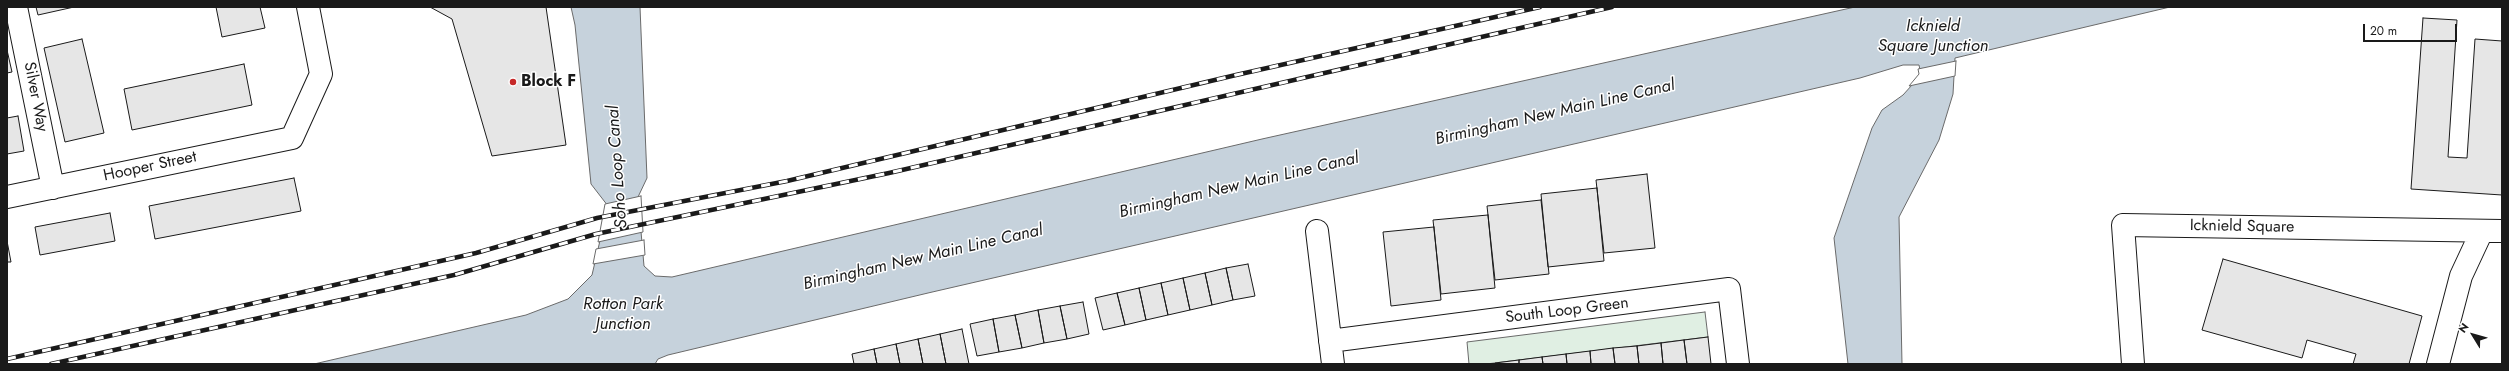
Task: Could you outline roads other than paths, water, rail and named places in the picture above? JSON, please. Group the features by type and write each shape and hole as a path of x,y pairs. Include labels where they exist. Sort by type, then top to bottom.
{"street":[{"name":"Silver Way","path":"16,7 53,188"},
{"name":"Hooper Street","path":"7,196 53,188 292,138 321,74 308,7"},
{"name":"Icknield Square","path":"2133,364 2122,225 2492,231"},
{"path":"1317,231 1333,364"},
{"path":"2438,364 2462,276 2492,231"},
{"name":"South Loop Green","path":"1330,341 1729,288 1738,364"}],"water":[{"path":"571,7 640,7 647,178 638,197 644,266 655,276 672,277 1262,139 1855,7 2170,7 1955,58 1953,94 1939,140 1899,217 1902,364 1848,364 1834,238 1872,128 1882,110 1903,95 1921,75 1919,65 1903,65 1860,78 928,293 668,355 658,359 655,364 314,364 526,315 568,299 592,275 608,206 591,184 575,25"}],"railway":[{"path":"7,359 476,253 597,218 787,181 1236,75 1540,7"},
{"path":"51,364 454,275 596,234 889,173 1612,7"}],"place":[{"name":"Block F","path":"513,82"}],"water label":[{"name":"Icknield Square Junction","path":"1933,37"},
{"name":"Birmingham New Main Line Canal","path":"1555,113"},
{"name":"Soho Loop Canal","path":"618,167"},
{"name":"Birmingham New Main Line Canal","path":"1239,186"},
{"name":"Birmingham New Main Line Canal","path":"923,258"},
{"name":"Rotton Park Junction","path":"623,315"}]}
